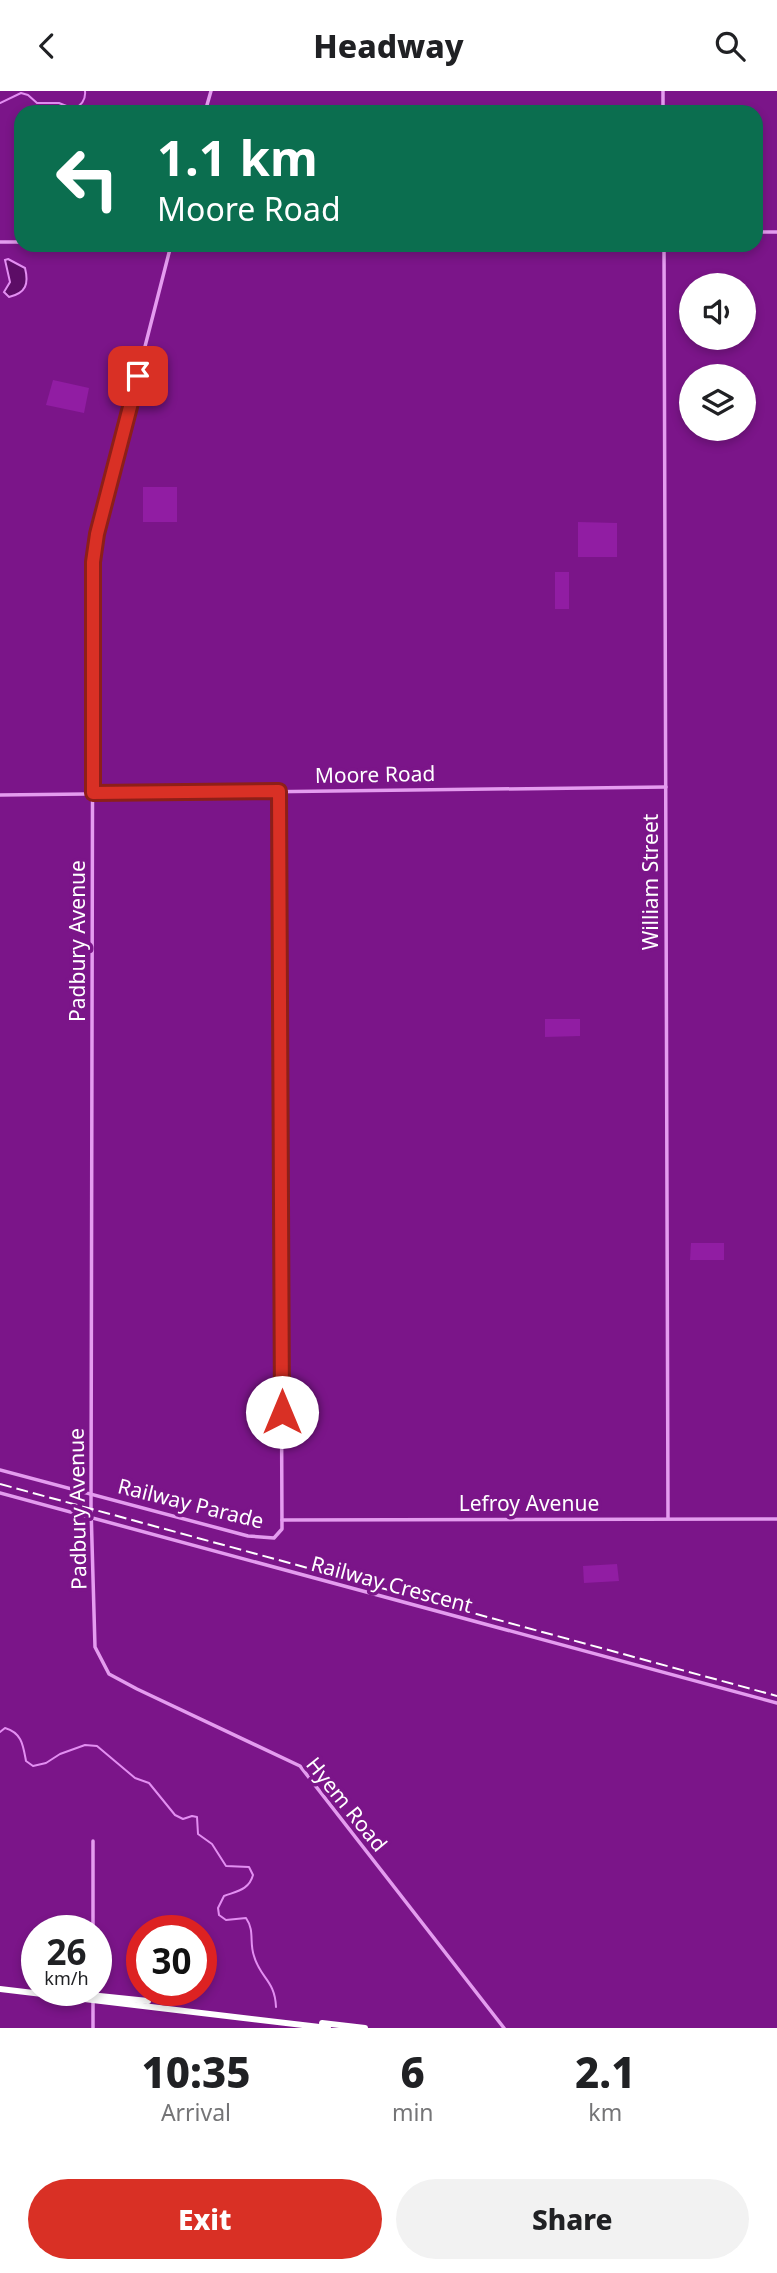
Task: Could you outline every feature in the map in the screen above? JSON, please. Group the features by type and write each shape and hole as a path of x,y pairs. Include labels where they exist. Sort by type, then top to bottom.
{"highway":[{"path":"0,1986 21,1988"},
{"path":"0,1986 21,1988"},
{"path":"112,1997 365,2028"},
{"path":"112,1998 328,2028"}],"street":[{"name":"Padbury Avenue","path":"95,1647 91,1519 93,562 97,534 169,252"},
{"name":"William Street","path":"664,252 668,1518"},
{"name":"Moore Road","path":"0,795 666,787"},
{"path":"279,791 282,1520"},
{"name":"Railway Parade","path":"0,1470 265,1539 274,1538 282,1529 282,1520"},
{"name":"Railway Crescent","path":"0,1493 777,1703"},
{"name":"Lefroy Avenue","path":"282,1520 777,1519"},
{"name":"Hyem Road","path":"95,1647 109,1674 299,1766 502,2028"},
{"path":"93,1841 93,1915"},
{"path":"93,2006 93,2028"}],"shaded area":[{"path":"5,260 25,268 27,279 23,290 9,297 4,292 10,282"},
{"path":"53,380 89,388 84,413 46,405"},
{"path":"143,487 177,487 177,522 143,522"},
{"path":"578,522 617,523 617,557 578,557"},
{"path":"555,572 569,572 569,609 555,609"},
{"path":"545,1019 580,1019 580,1036 545,1037"},
{"path":"691,1243 724,1243 724,1260 690,1260"},
{"path":"617,1564 619,1581 584,1583 583,1566"}],"waterway":[{"path":"80,105 85,91"},
{"path":"0,103 21,93 37,103 64,105"},
{"path":"0,1732 5,1728 18,1736 26,1761 33,1766 85,1745 97,1746 135,1778 149,1783 175,1815 183,1819 197,1817 198,1834 212,1844 226,1866 249,1867 253,1875 249,1884 224,1896 218,1908 219,1915 226,1920 246,1918 254,1956 273,1991 276,2007"}],"railway":[{"path":"0,1484 777,1696"}],"route":[{"path":"138,376 97,534 93,562 93,793 279,791 282,1412"}]}
